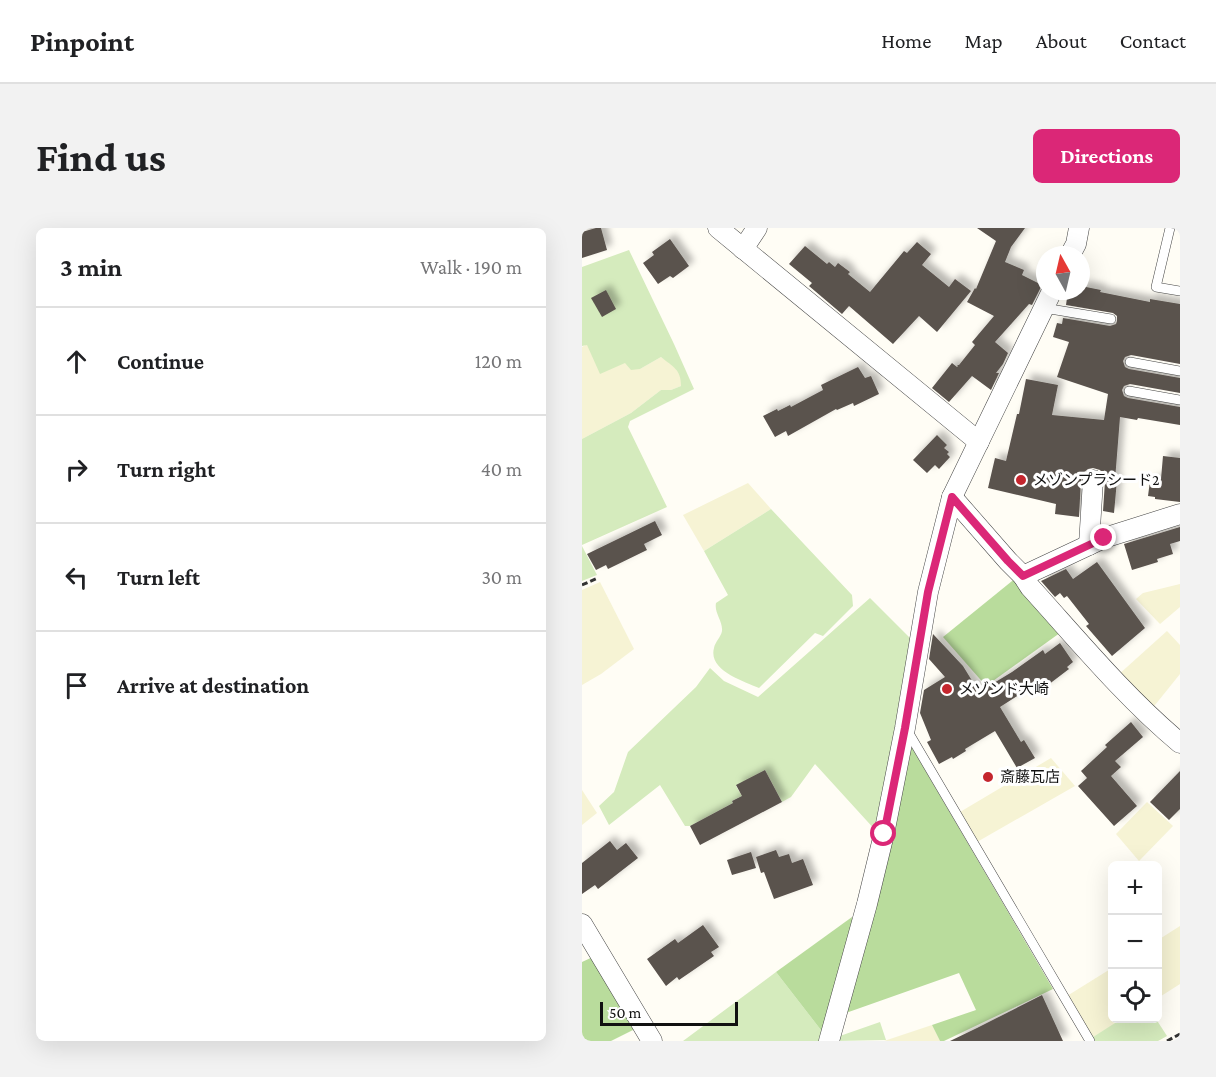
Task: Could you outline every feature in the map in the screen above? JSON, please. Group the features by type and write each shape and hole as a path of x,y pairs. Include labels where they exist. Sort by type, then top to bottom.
{"street":[{"path":"718,228 979,442"},
{"path":"743,249 757,228"},
{"path":"1075,246 1079,228"},
{"path":"829,1041 874,874 905,728 928,592 952,497 1048,300"},
{"path":"1089,545 1093,480"},
{"path":"952,497 1112,677 1164,730 1180,743"},
{"path":"1023,576 1104,538 1180,514"},
{"path":"582,924 652,1041"}],"lane":[{"path":"1170,228 1155,287 1180,291"},
{"path":"1051,300 1111,320"},
{"path":"1130,362 1180,371"},
{"path":"1130,391 1180,400"},
{"path":"905,728 1090,1041"}],"path":[{"path":"582,585 598,578"},
{"path":"1167,1041 1180,1034"}],"shaded area":[{"path":"587,344 640,369 661,357 674,366 681,375 681,386 671,390 661,390 631,413 582,439 582,347"},
{"path":"748,483 771,509 704,551 683,515"},
{"path":"600,582 634,649 582,685 582,590"},
{"path":"1180,584 1180,607 1160,624 1136,599 1143,593"},
{"path":"1167,631 1180,645 1180,674 1151,710 1117,676"},
{"path":"1051,758 1075,786 977,842 960,812"},
{"path":"582,790 597,813 582,825"},
{"path":"1147,802 1173,826 1139,861 1116,834"},
{"path":"1180,926 1180,984 1162,995 1162,969 1162,937"},
{"path":"1108,970 1108,1023 1116,1023 1093,1037 1067,996"},
{"path":"932,1025 940,1041 884,1041"}],"green space":[{"path":"629,250 694,389 630,421 628,427 667,507 582,545 582,439 631,413 661,390 671,390 681,386 678,372 661,357 640,369 631,370 625,363 600,374 587,345 582,346 582,267"},
{"path":"771,509 852,595 853,606 823,636 815,633 759,688 728,674 716,663 714,648 722,631 716,603 728,595 704,551"},
{"path":"582,546 597,575 582,581"},
{"path":"1017,577 1064,630 986,686 943,637"},
{"path":"870,598 913,641 877,832 815,764 791,797 782,802 765,770 736,786 742,796 732,801 733,803 690,826 685,826 660,785 609,825 599,806 614,792 628,752 696,687 710,668 724,681 758,697"},
{"path":"911,746 1053,989 944,1041 940,1041 932,1025 976,1010 959,973 843,1014"},
{"path":"852,917 853,931 824,1034 776,972"},
{"path":"597,955 637,1028 611,1041 582,1041 582,962"},
{"path":"776,972 824,1034 822,1041 683,1041"},
{"path":"880,1022 886,1040 836,1041 837,1037"},
{"path":"1115,1023 1159,1023 1167,1036 1158,1041 1095,1041 1093,1037"}],"building":[{"path":"601,228 607,250 582,258 582,232"},
{"path":"977,228 1025,228 1011,247 1005,262 1024,270 1022,275 1036,282 1036,297 1032,305 1029,304 995,342 1008,353 996,373 999,373 991,390 972,376 949,402 932,388 952,363 957,367 959,365 975,345 972,342 994,316 967,302 976,289 996,241"},
{"path":"670,239 689,266 673,278 670,276 658,284 643,263 654,255 652,252"},
{"path":"917,242 931,254 922,265 949,287 955,279 971,291 937,332 919,316 893,344 849,306 842,314 809,286 812,283 789,264 805,246 827,264 829,262 835,267 838,263 870,292 904,251 907,253"},
{"path":"1090,288 1150,302 1150,299 1180,304 1180,364 1131,355 1125,357 1123,361 1125,367 1129,369 1180,378 1180,393 1130,384 1124,386 1122,390 1124,396 1128,398 1180,407 1180,425 1120,417 1114,513 1103,511 1104,475 1100,470 1093,468 1083,473 1081,479 1079,517 1055,514 1056,504 988,488 995,458 1006,461 1026,379 1058,385 1052,415 1104,420 1108,394 1057,377 1069,342 1053,337 1057,323 1062,324 1063,318 1110,326 1116,324 1117,316 1113,313 1066,305 1067,300 1090,300"},
{"path":"606,290 616,309 602,317 591,298"},
{"path":"858,367 865,378 871,376 879,394 854,406 853,403 836,409 788,436 786,431 775,437 763,416 777,409 778,411 790,405 791,407 823,390 821,385"},
{"path":"937,435 947,445 944,448 949,452 947,454 950,457 939,469 935,465 927,473 913,460"},
{"path":"1163,456 1180,458 1180,502 1148,496 1150,481 1156,482 1157,478 1161,479"},
{"path":"655,521 662,535 644,544 647,550 608,569 606,565 596,570 587,554"},
{"path":"1180,527 1180,541 1170,544 1173,554 1157,559 1158,562 1132,570 1124,544"},
{"path":"1097,562 1145,628 1112,656 1086,626 1089,624 1067,596 1064,598 1060,593 1055,597 1041,581 1066,569 1073,579"},
{"path":"933,634 963,666 979,692 1043,650 1045,654 1060,643 1073,662 1067,667 1069,669 1044,688 1039,682 1000,707 1021,742 1024,740 1035,758 1017,768 995,731 953,759 952,757 939,764 927,742 931,740 920,713 924,690 945,677 929,659"},
{"path":"1131,722 1143,737 1115,761 1121,767 1111,776 1137,806 1114,826 1078,786 1087,778 1081,771"},
{"path":"765,770 782,802 700,845 690,826 733,803 732,801 742,796 736,785"},
{"path":"1180,771 1180,809 1169,820 1150,802"},
{"path":"610,841 617,850 626,843 638,858 598,889 595,885 582,894 582,863"},
{"path":"776,850 779,857 789,854 792,863 803,859 813,885 774,899 756,857"},
{"path":"751,852 756,868 732,875 727,860"},
{"path":"703,925 719,947 711,952 714,956 679,980 677,977 666,986 647,959 675,939 678,943"},
{"path":"1042,995 1063,1041 950,1041 977,1028"}],"place":[{"name":"メゾンプラシード2","path":"1021,480"},
{"name":"メゾンド大崎","path":"947,689"},
{"name":"斎藤瓦店","path":"988,777"}],"route":[{"path":"884,834 928,592 952,497 1023,576 1104,538"}]}
